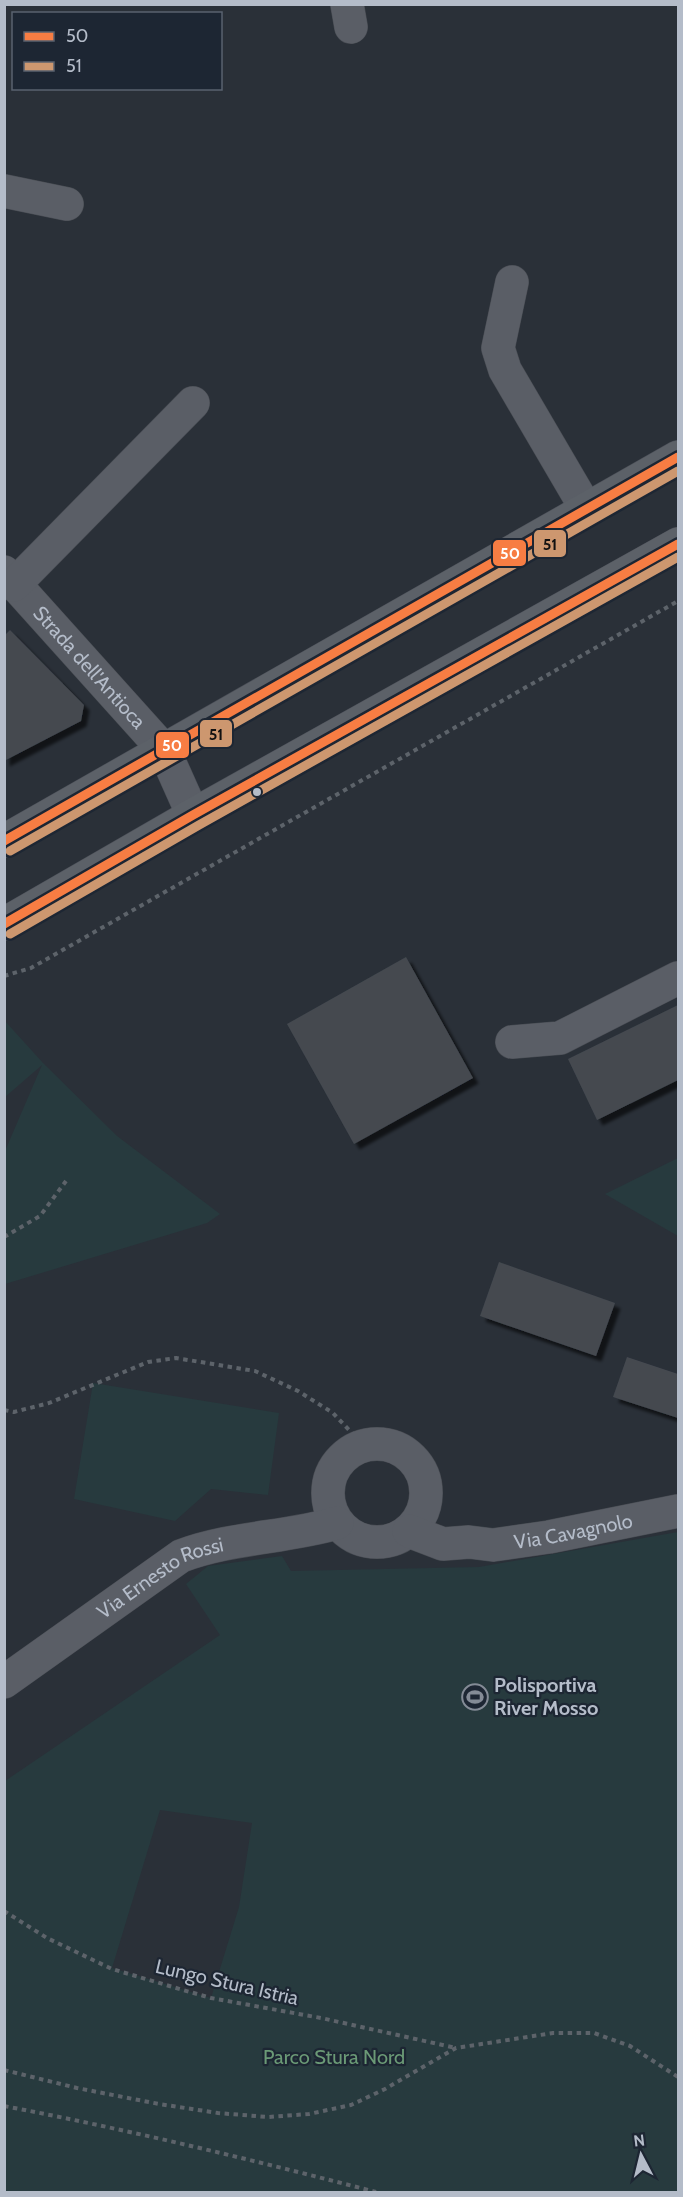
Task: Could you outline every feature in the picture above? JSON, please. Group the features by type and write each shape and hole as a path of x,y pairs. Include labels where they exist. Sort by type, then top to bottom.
{"main road":[{"path":"4,841 678,458"},
{"path":"4,924 678,544"}],"street":[{"path":"4,191 67,204"},
{"path":"512,282 498,348 501,359 505,370 586,510"},
{"name":"Strada dell'Antioca","path":"193,403 9,578 164,750 193,816"},
{"path":"513,1042 560,1038 678,978"},
{"path":"380,1444 395,1448 409,1456 419,1469 425,1483 425,1499 417,1522 409,1531 395,1539 380,1542 363,1541 349,1534 337,1523 330,1509 328,1493 330,1478 338,1463 350,1453 364,1446 380,1444"},
{"path":"425,1499 438,1514 461,1531 469,1542"},
{"name":"Via Cavagnolo","path":"409,1531 443,1544 469,1542 493,1545 549,1537 678,1511"},
{"name":"Via Ernesto Rossi","path":"4,1682 182,1556 203,1548 305,1532 337,1523"}],"path":[{"path":"4,976 31,968 678,601"},
{"path":"4,1237 40,1216 66,1181"},
{"path":"4,1410 14,1412 49,1403 148,1362 176,1358 255,1371 298,1391 333,1413 364,1446"},
{"name":"Lungo Stura Istria","path":"4,1911 47,1938 112,1969 211,1998 321,2018 456,2048"},
{"name":"Lungo Stura Istria","path":"4,2070 77,2088 159,2104 218,2113 268,2117 309,2114 351,2105 385,2089 456,2048 553,2033 594,2033 630,2046 678,2077"},
{"path":"4,2106 108,2126 247,2158 376,2193"}],"green space":[{"path":"4,1020 43,1063 117,1136 220,1214 207,1223 5,1284 5,1151 42,1065 5,1097"},
{"path":"678,1158 678,1236 605,1194"},
{"path":"93,1383 279,1413 268,1495 211,1489 175,1521 74,1499"},
{"name":"Parco Stura Nord","path":"678,1532 678,2192 5,2192 5,1781 220,1635 186,1584 208,1566 282,1556 291,1571 479,1567","holes":["160,1810 252,1823 239,1907 211,1998 112,1968"]}],"building":[{"path":"10,630 84,705 81,721 4,761 4,636"},
{"path":"406,957 473,1078 354,1144 287,1024"},
{"path":"678,1005 678,1080 597,1120 568,1059"},
{"path":"499,1262 615,1303 596,1356 480,1316"},
{"path":"627,1357 678,1374 678,1418 613,1397"}],"transit line":[{"name":"50","path":"4,841 678,457"},
{"name":"51","path":"10,851 678,471"},
{"name":"50","path":"4,924 193,815 678,544"},
{"name":"51","path":"10,934 199,825 678,557"}],"place":[{"name":"Polisportiva River Mosso","path":"475,1697"}]}
